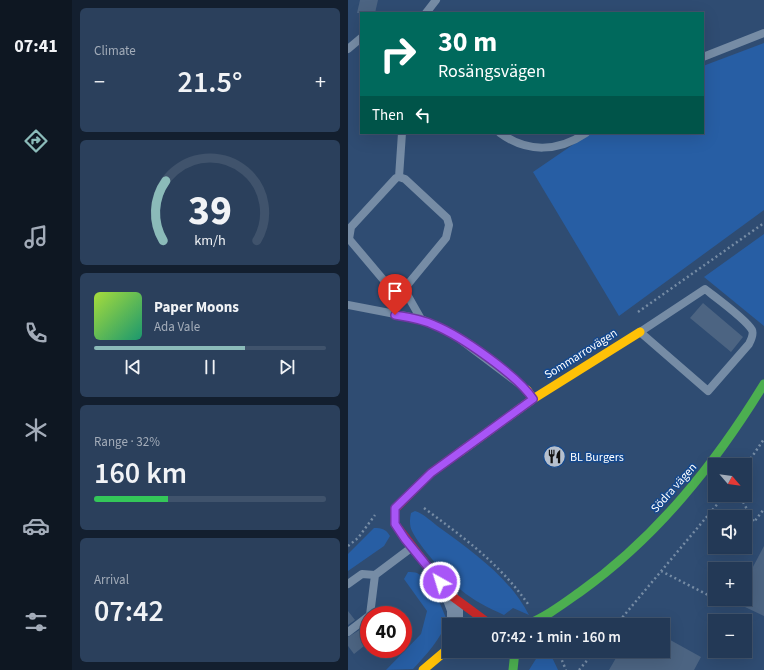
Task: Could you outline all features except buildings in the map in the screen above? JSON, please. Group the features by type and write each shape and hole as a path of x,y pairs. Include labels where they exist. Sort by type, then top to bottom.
{"main road":[{"name":"Sommarrovägen","path":"482,618 449,594 411,547 395,524 395,508 431,473 533,399 640,332"},
{"name":"Södra vägen","path":"557,618 583,591 648,534 692,487 732,434 764,384"},
{"path":"527,390 533,399"},
{"name":"Södra vägen","path":"541,618 583,591"},
{"path":"423,670 442,655"},
{"path":"513,670 515,658"}],"street":[{"path":"449,594 455,610 455,618"}],"lane":[{"path":"427,12 436,0"},
{"path":"704,57 764,33"},
{"path":"348,49 360,39"},
{"path":"399,177 402,134"},
{"path":"501,134 511,141 529,148 560,146 576,140 585,134"},
{"path":"399,177 405,179 447,218 449,225 446,238 404,289 392,290 349,239 348,234 351,226 396,178 399,177"},
{"path":"404,289 421,319"},
{"path":"705,289 746,322 752,330 753,337 749,344 708,391 640,332 705,289"},
{"path":"348,306 421,319 457,337 495,364 527,390"},
{"path":"348,584 362,574 375,575 411,547"},
{"path":"370,606 375,575"},
{"path":"348,632 360,623"}],"path":[{"path":"634,315 764,223"},
{"path":"751,458 764,439"},
{"path":"622,618 719,502"},
{"path":"743,502 754,522 764,509"},
{"path":"418,503 484,554 513,582 532,609"},
{"path":"661,571 708,595"},
{"path":"561,658 566,670"},
{"path":"579,670 589,658"}],"shaded area":[{"path":"764,43 764,210 619,316 533,172 589,134 704,134 704,66"},
{"path":"764,234 764,326 704,277"},
{"path":"415,511 428,518 478,556 512,589 529,615 513,608 504,615 476,601 461,590 434,562 415,537 411,529 410,522 411,513"},
{"path":"374,528 384,529 390,536 384,546 348,571 348,554"},
{"path":"408,572 414,572 422,576 427,581 439,602 446,618 442,618 442,632 437,641 413,669 386,670 398,658 412,658 412,643 421,634 427,611 404,579"},
{"path":"537,658 552,658 558,670 529,670"}],"traffic: fast":[{"path":"540,618 561,606 608,571 659,523 705,470 745,414 764,384"},
{"path":"513,670 514,658"}],"traffic: slow":[{"path":"527,390 533,399 640,332"},
{"path":"460,452 533,399"},
{"path":"423,670 442,654"}],"traffic: jam":[{"path":"460,452 431,473 395,509 395,524 449,594 482,618"}],"place":[{"name":"BL Burgers","path":"555,457"}],"route":[{"path":"395,315 421,319 434,324 457,337 516,381 527,390 533,399 431,473 395,508 395,524 405,539 440,582"}]}
